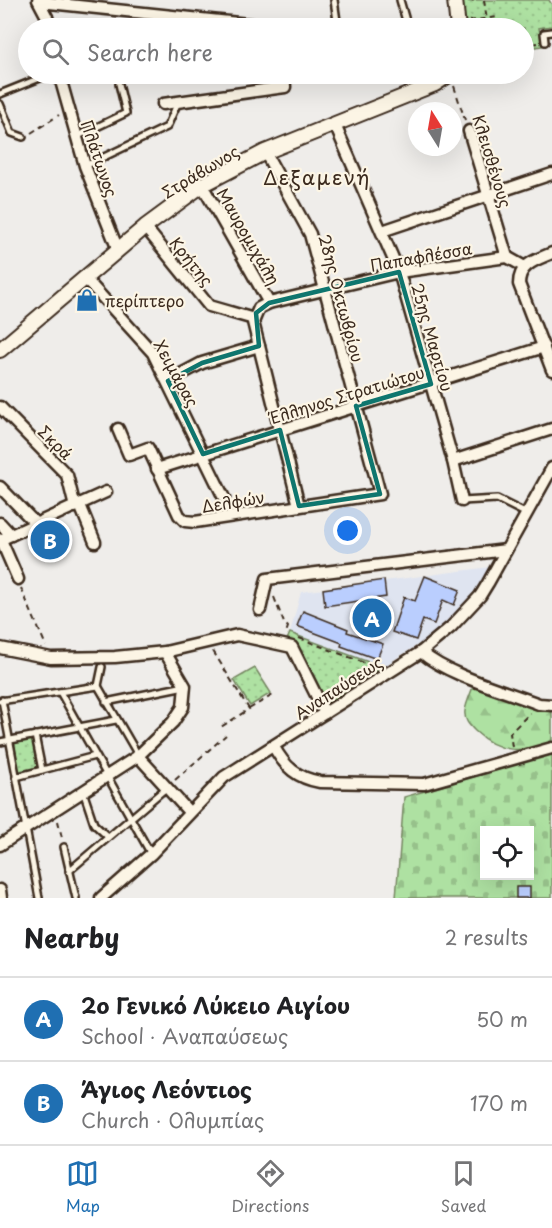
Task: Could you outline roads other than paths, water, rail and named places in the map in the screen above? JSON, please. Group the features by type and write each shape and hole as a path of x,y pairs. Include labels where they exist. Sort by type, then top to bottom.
{"street":[{"path":"455,0 456,18"},
{"path":"39,1 191,18"},
{"path":"39,1 47,18"},
{"name":"Πλάτωνος","path":"62,84 85,166 118,250"},
{"path":"163,104 285,87 285,84"},
{"name":"Στράβωνος","path":"0,350 145,227 202,185 265,152 435,84"},
{"name":"25ης Μαρτίου","path":"335,125 399,272 453,461 462,501"},
{"name":"Κλεισθένους","path":"469,131 507,257"},
{"name":"28ης Οκτωβρίου","path":"265,152 309,234 380,494"},
{"path":"382,231 552,174"},
{"name":"Μαυρομιχάλη","path":"202,185 269,303"},
{"name":"Κρήτης","path":"145,227 209,306 255,316"},
{"path":"552,253 524,266 519,276 520,290 552,370"},
{"path":"507,257 524,266"},
{"name":"Παπαφλέσσα","path":"255,316 259,308 269,303 399,272 507,257"},
{"name":"Χειμάρας","path":"84,277 153,353 224,498"},
{"path":"255,316 259,346 298,506"},
{"path":"168,381 202,363 259,346"},
{"name":"Έλληνος Στρατιώτου","path":"157,469 544,347"},
{"name":"Σκρά","path":"0,407 67,475 78,506 95,542"},
{"name":"Δελφών","path":"118,429 129,455 148,448 179,515 185,521 195,522 380,494"},
{"path":"453,461 552,429"},
{"name":"Αναπαύσεως","path":"101,898 151,854 224,777 421,652 451,627 480,596 552,468"},
{"path":"0,487 36,524"},
{"path":"4,538 106,492"},
{"path":"0,523 18,579"},
{"path":"260,610 267,579 506,550"},
{"path":"0,648 51,658 114,657 165,652 237,635 292,647 325,713"},
{"path":"0,844 138,756 173,722 183,706 185,686 165,652"},
{"path":"421,652 449,670 539,704 552,705"},
{"path":"274,747 290,770 303,778 320,782 424,784 552,748"},
{"path":"138,756 189,812"},
{"path":"0,890 1,898"}],"lane":[{"path":"334,0 337,18"},
{"path":"400,0 405,18"},
{"path":"543,42 544,33 552,32"},
{"path":"0,94 25,84"},
{"path":"76,138 126,113 119,84"},
{"path":"85,166 168,127 178,102"},
{"path":"0,104 12,133 23,137"},
{"name":"25ης Μαρτίου","path":"462,501 497,499 525,513"},
{"path":"102,668 98,686 138,756"},
{"path":"39,898 1,701 98,686"},
{"path":"106,702 185,686"},
{"path":"60,692 151,854"},
{"path":"0,742 116,720"},
{"path":"35,735 42,770"},
{"path":"16,777 95,756"},
{"path":"69,871 166,788"},
{"path":"83,791 94,824 108,837"},
{"path":"64,847 76,898"}],"place":[{"name":"περίπτερο","path":"87,300"},
{"name":"Άγιος Λεόντιος","path":"50,540"},
{"name":"2ο Γενικό Λύκειο Αιγίου","path":"372,618"}],"district":[{"name":"Δεξαμενή","path":"317,177"}]}
